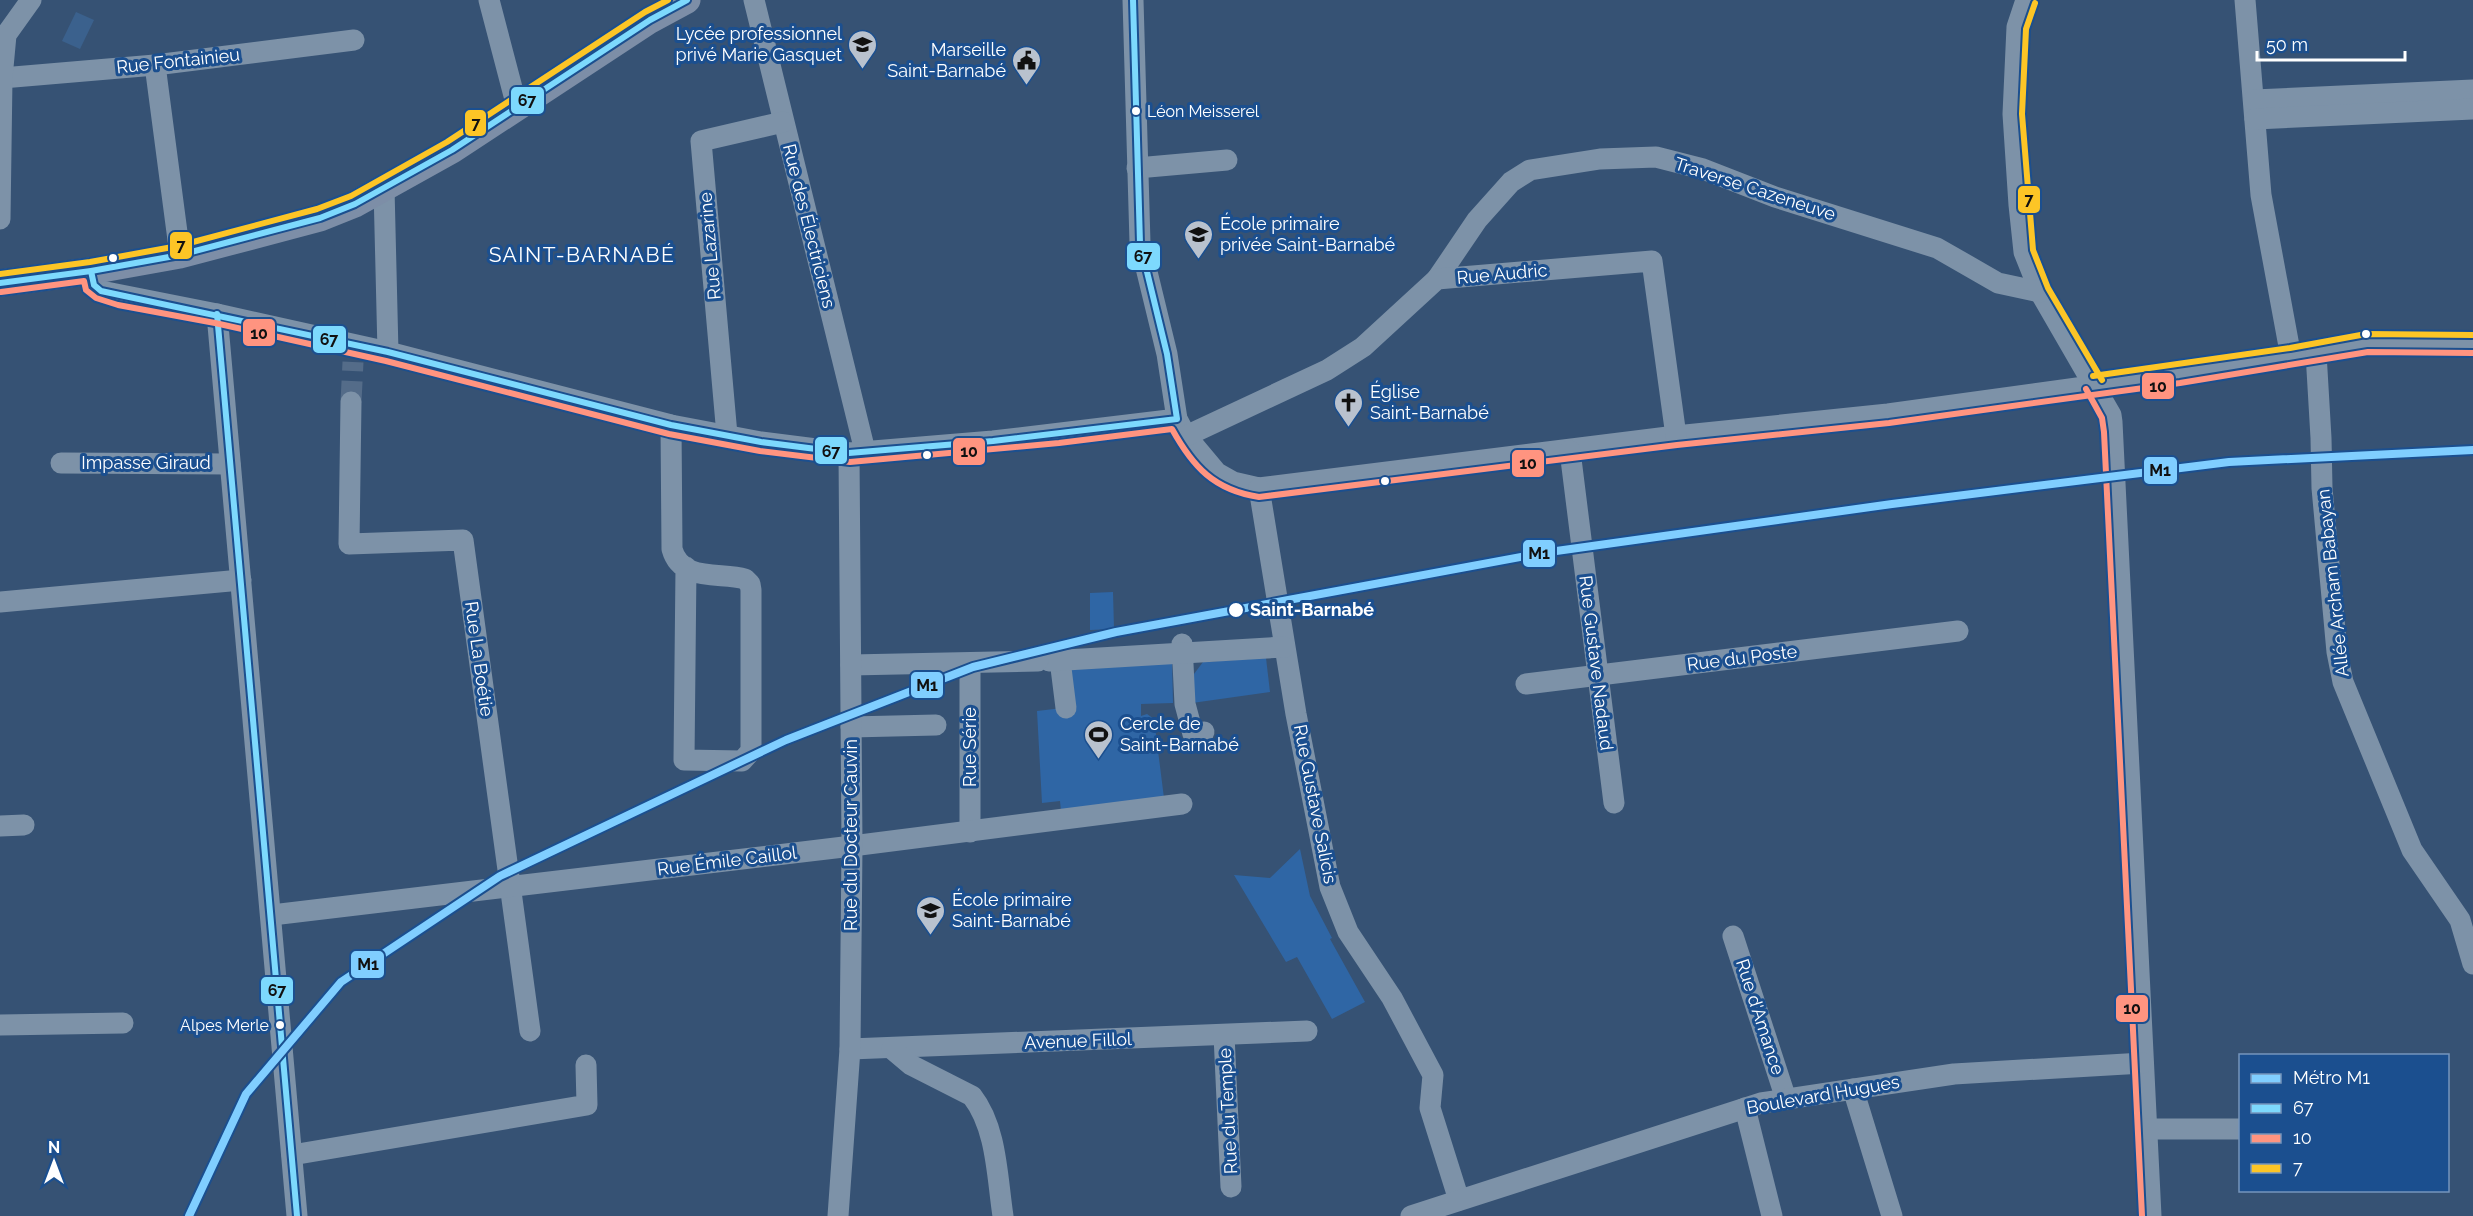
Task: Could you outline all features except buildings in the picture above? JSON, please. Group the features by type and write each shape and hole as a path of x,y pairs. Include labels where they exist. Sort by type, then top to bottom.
{"main road":[{"path":"0,283 91,271 180,255 320,218 356,204 452,150 650,20 687,0"}],"street":[{"path":"0,219 2,78 6,35 31,0"},
{"path":"489,0 517,107"},
{"name":"Rue des Électriciens","path":"754,0 857,452"},
{"path":"1133,0 1140,243 1167,354 1181,428 1217,473 1233,482 1258,488 1676,436 1888,414 2291,357 2367,343 2473,344"},
{"path":"2026,0 2017,27 2013,114 2024,252 2040,292 2111,415 2112,422 2151,1216"},
{"path":"2246,0 2261,195 2291,357"},
{"name":"Rue Fontainieu","path":"2,78 155,65 354,40"},
{"path":"155,65 180,255"},
{"path":"2254,110 2473,90"},
{"path":"2254,110 2473,109"},
{"name":"Rue Lazarine","path":"727,435 701,141 783,122"},
{"name":"Traverse Cazeneuve","path":"1437,279 1477,220 1511,183 1530,170 1600,159 1656,157 1703,169 1775,197 1937,248 1998,283 2040,292"},
{"path":"1137,168 1227,160"},
{"path":"384,188 388,352"},
{"name":"Rue Audric","path":"91,271 94,285 101,291 217,314 352,354 388,352 671,425 761,442 857,452 1181,428 1327,370 1363,347 1437,279 1652,261 1676,436"},
{"path":"217,314 297,1216"},
{"name":"Allée Archam Babayan","path":"2316,353 2322,488 2337,652 2343,682 2412,850 2460,920 2473,964"},
{"name":"Rue La Boétie","path":"351,402 350,544 463,540 530,1031"},
{"path":"671,425 672,549 674,556 686,567 704,575 738,577 750,584 751,751 742,761 684,760 686,567"},
{"name":"Rue Gustave Nadaud","path":"1569,451 1614,803"},
{"name":"Rue du Docteur Cauvin","path":"838,1216 849,1049 852,846 851,665 857,452"},
{"name":"Impasse Giraud","path":"61,463 230,464"},
{"name":"Rue Gustave Salicis","path":"1258,488 1284,647 1330,887 1348,932 1392,998 1433,1076 1430,1108 1459,1200"},
{"path":"0,602 241,580"},
{"name":"Rue du Poste","path":"1526,684 1958,631"},
{"path":"851,665 1049,661 1182,649 1284,647"},
{"path":"1182,649 1185,704 1193,734 1204,732"},
{"path":"1049,661 1066,708"},
{"name":"Rue Série","path":"970,663 970,832"},
{"path":"851,727 936,725"},
{"name":"Rue Émile Caillol","path":"272,915 970,832 1182,804"},
{"path":"0,826 24,825"},
{"name":"Rue d'Amance","path":"1733,936 1786,1099"},
{"path":"0,1025 123,1023"},
{"name":"Avenue Fillol","path":"849,1049 1307,1032"},
{"name":"Rue du Temple","path":"1224,1035 1231,1187"},
{"path":"892,1049 911,1065 972,1096 978,1104 992,1142 1003,1216"},
{"name":"Boulevard Hugues","path":"1411,1216 1745,1107 1954,1074 2143,1063"},
{"path":"292,1155 587,1105 586,1065"},
{"path":"1853,1089 1892,1216"},
{"path":"1745,1107 1772,1216"},
{"path":"2147,1129 2239,1129"}],"shaded area":[{"path":"76,12 94,20 80,49 62,41"},
{"path":"1113,592 1114,629 1090,630 1090,593"},
{"path":"1266,658 1270,692 1192,703 1191,678 1203,662"},
{"name":"Cercle de Saint-Barnabé","path":"1172,661 1173,703 1141,704 1141,716 1147,714 1154,719 1164,798 1061,811 1060,801 1042,803 1037,711 1071,707 1070,666"},
{"path":"1300,849 1310,896 1332,938 1330,939 1365,1002 1332,1019 1297,957 1286,962 1234,875 1270,878"}],"tunnel":[{"path":"351,402 353,362"}],"metro line":[{"name":"M1","path":"189,1216 246,1094 341,982 500,876 786,740 973,667 1116,632 1542,553 1892,504 2229,462 2473,450"}],"transit line":[{"name":"7","path":"0,274 90,262 178,246 317,209 351,196 447,142 645,12 668,0"},
{"name":"67","path":"0,283 91,271 180,255 320,218 355,204 452,150 650,20 687,0"},
{"name":"67","path":"91,271 94,285 101,291 388,352 671,425 761,442 849,453 993,441 1177,419 1167,354 1140,243 1133,0"},
{"name":"7","path":"2035,3 2026,29 2022,114 2033,250 2048,288 2102,380"},
{"name":"10","path":"1,292 84,281 86,290 96,298 118,305 215,323 386,361 669,434 760,451 850,462 1059,443 1172,429 1188,455 1206,475 1229,489 1259,497 1677,445 1889,423 2180,383 2368,352 2473,353"},
{"name":"67","path":"217,314 297,1216"},
{"name":"7","path":"2093,376 2290,348 2366,334 2473,335"},
{"name":"10","path":"2086,389 2102,418 2104,432 2142,1216"}],"place":[{"name":"Lycée professionnel privé Marie Gasquet","path":"863,70"},
{"name":"Marseille Saint-Barnabé","path":"1027,86"},
{"name":"Léon Meisserel","path":"1136,111"},
{"name":"École primaire privée Saint-Barnabé","path":"1199,260"},
{"name":"Église Saint-Barnabé","path":"1349,428"},
{"name":"Saint-Barnabé","path":"1236,610"},
{"name":"Cercle de Saint-Barnabé","path":"1099,760"},
{"name":"École primaire Saint-Barnabé","path":"931,936"},
{"name":"Alpes Merle","path":"280,1025"}],"district":[{"name":"SAINT-BARNABÉ","path":"582,255"}]}
